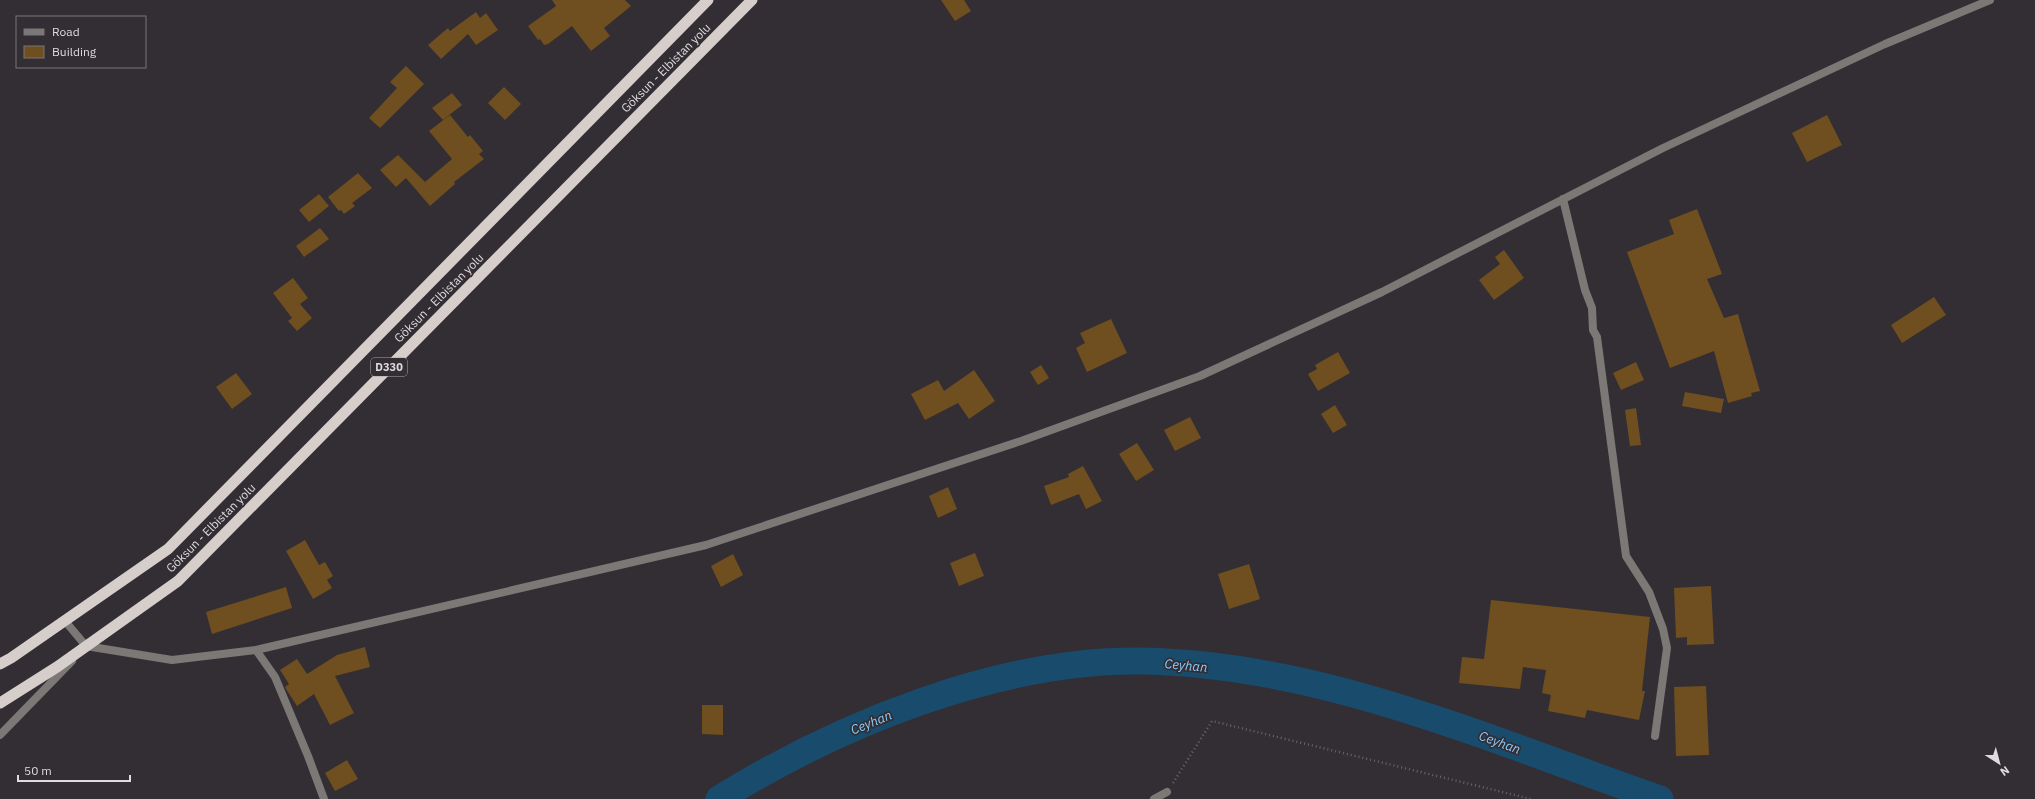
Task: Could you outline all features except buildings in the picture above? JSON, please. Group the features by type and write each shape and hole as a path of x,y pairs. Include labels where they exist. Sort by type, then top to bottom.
{"highway":[{"name":"Göksun - Elbistan yolu","path":"0,664 11,658 168,549 708,0"},
{"name":"Göksun - Elbistan yolu","path":"0,703 86,646 178,581 752,0"}],"street":[{"path":"65,621 86,646 172,660 256,650 706,545 1020,440 1200,376 1382,292 1663,148 1878,47 1990,0"},
{"path":"1563,199 1585,290 1592,308 1593,330 1597,337 1626,556 1649,592 1663,629 1667,648 1655,736"},
{"path":"0,735 86,646"},
{"path":"256,650 275,677 324,799"},
{"path":"1154,799 1167,792"}],"path":[{"path":"1167,792 1212,721 1531,799"}],"waterway":[{"name":"Ceyhan","path":"719,799 765,772 815,746 920,702 975,685 1030,672 1085,664 1139,661 1206,665 1273,675 1339,690 1469,730 1660,799"}]}
